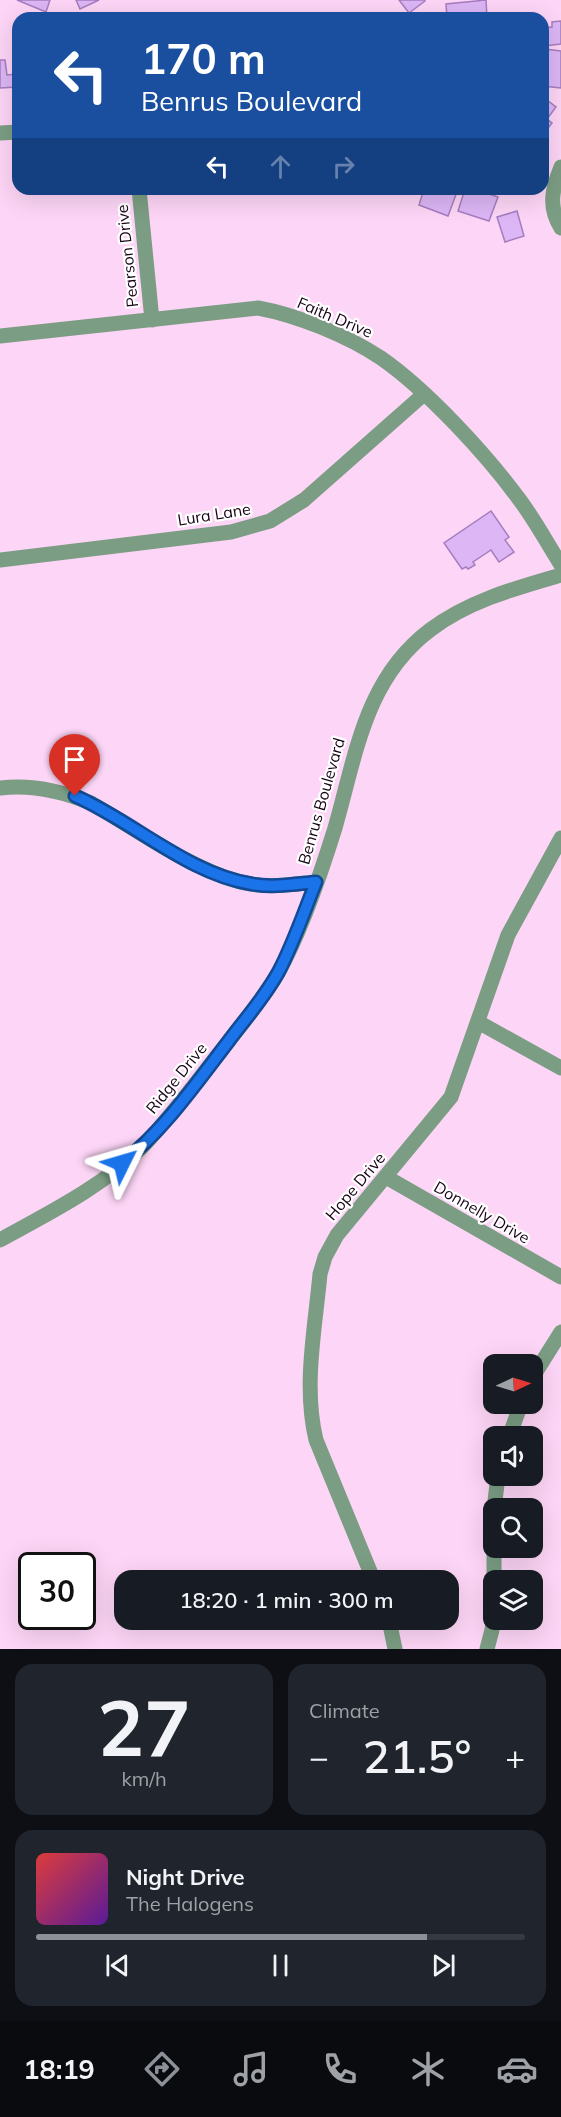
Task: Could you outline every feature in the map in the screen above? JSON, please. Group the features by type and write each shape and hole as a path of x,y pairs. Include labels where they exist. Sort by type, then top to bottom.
{"street":[{"path":"554,173 553,211 561,228"},
{"name":"Pearson Drive","path":"140,195 152,320"},
{"name":"Faith Drive","path":"0,336 250,309 275,311 324,330 369,351 424,394 479,450 510,487 561,565"},
{"name":"Lura Lane","path":"0,560 231,532 270,521 304,500 424,394"},
{"name":"Benrus Boulevard","path":"0,788 42,788 75,796 198,865 233,880 272,885 316,882 335,827 359,735 371,704 396,663 431,629 461,610 561,575"},
{"name":"Hope Drive","path":"369,1570 316,1440 310,1407 309,1383 320,1274 325,1257 337,1235 451,1097 508,935 561,838"},
{"name":"Ridge Drive","path":"0,1240 72,1200 102,1179 140,1148 174,1112 258,1003 278,973 296,935 316,882"},
{"path":"478,1022 561,1068"},
{"name":"Donnelly Drive","path":"386,1177 561,1277"},
{"path":"543,1361 561,1332"},
{"path":"391,1630 395,1649"},
{"path":"487,1649 492,1630"}],"building":[{"path":"17,0 50,0 46,12"},
{"path":"76,0 99,0 80,9"},
{"path":"399,0 425,1 410,12"},
{"path":"486,0 487,12 447,12 446,4"},
{"path":"561,21 561,44 549,46 549,27 552,27 552,22"},
{"path":"549,50 561,51 561,88 549,87"},
{"path":"0,60 5,60 7,75 12,74 12,87 0,88"},
{"path":"549,102 556,107 549,116"},
{"path":"422,195 456,195 448,216 419,205"},
{"path":"463,195 498,197 489,221 458,211"},
{"path":"517,211 524,236 505,242 497,217"},
{"path":"491,511 509,537 505,540 514,552 499,562 491,550 473,562 475,565 462,569 444,543"}],"route":[{"path":"75,796 198,865 233,880 254,885 316,882 296,935 278,973 258,1003 174,1112 140,1148 122,1163"}]}
